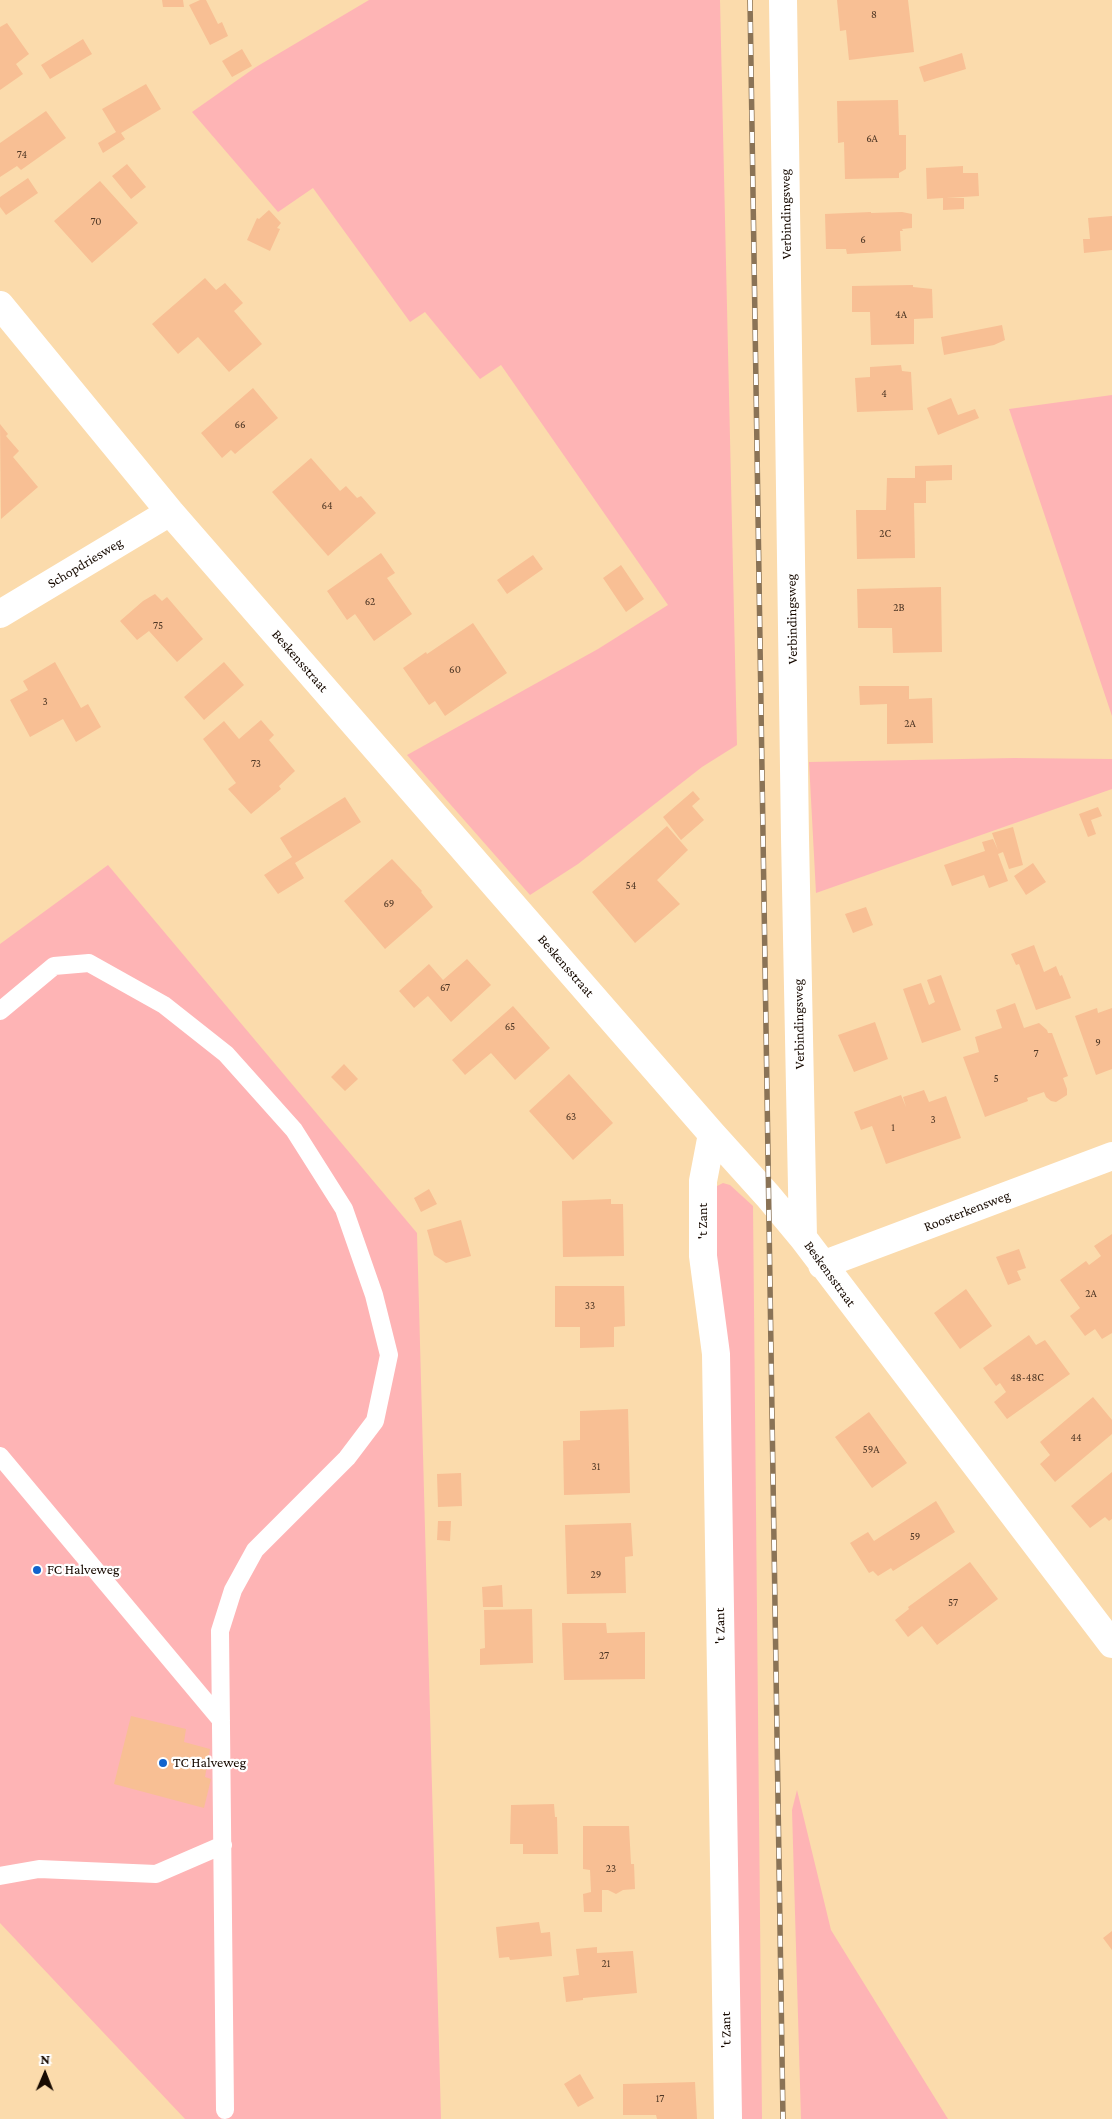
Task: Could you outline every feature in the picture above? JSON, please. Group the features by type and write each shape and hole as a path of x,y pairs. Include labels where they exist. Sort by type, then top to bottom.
{"street":[{"name":"Verbindingsweg","path":"783,0 795,837 803,1238"},
{"name":"Beskensstraat","path":"0,305 170,512 803,1238 1112,1644"},
{"name":"Schopdriesweg","path":"0,614 170,512"},
{"name":"'t Zant","path":"712,1134 703,1181 703,1256 716,1354 728,2119"},
{"name":"Roosterkensweg","path":"822,1265 1112,1156"}],"lane":[{"path":"0,1010 54,966 89,963 164,1005 226,1054 294,1130 344,1209 374,1295 389,1355 375,1421 347,1458 255,1550 234,1590 220,1630 225,2110"},
{"path":"0,1456 221,1720"},
{"path":"0,1876 39,1869 156,1874 223,1845"}],"shaded area":[{"path":"369,0 720,0 737,745 702,767 578,864 530,895 407,755 598,649 668,605 501,365 480,379 425,312 410,322 313,188 278,212 192,112 256,67"},
{"path":"1112,395 1112,716 1009,409"},
{"path":"1014,758 1112,759 1112,789 816,893 809,762"},
{"path":"108,865 417,1233 441,2119 185,2119 0,1923 0,944"},
{"path":"723,1183 730,1185 753,1206 762,2119 740,2119 712,1232 714,1194 717,1186"},
{"path":"797,1790 831,1930 948,2119 801,2119 792,1810"}],"building":[{"path":"162,0 183,0 184,7 163,7"},
{"path":"200,0 206,0 218,24 222,22 228,36 210,45 189,5"},
{"path":"837,0 908,0 914,52 849,60 846,30 840,31"},
{"path":"7,23 29,54 16,64 23,74 0,90 0,27"},
{"path":"83,39 92,54 50,79 41,65"},
{"path":"242,49 252,66 232,77 222,61"},
{"path":"962,53 966,69 924,82 919,67"},
{"path":"146,84 161,109 121,133 125,139 103,153 98,143 116,132 102,109"},
{"path":"898,100 899,135 906,135 906,169 899,173 899,178 845,179 844,142 838,143 837,101"},
{"path":"46,111 66,138 21,170 17,166 0,177 0,143"},
{"path":"127,164 146,187 131,199 112,176"},
{"path":"963,166 963,173 978,173 979,196 946,198 964,198 964,209 943,210 943,198 927,199 926,168"},
{"path":"28,178 38,193 6,215 0,207 0,197"},
{"path":"100,181 138,223 92,263 54,221"},
{"path":"269,210 281,223 277,228 280,229 270,251 247,240 257,218 259,219"},
{"path":"902,212 912,214 912,228 900,231 901,251 847,254 846,249 826,249 825,214"},
{"path":"1112,216 1112,250 1084,253 1083,239 1090,239 1088,218"},
{"path":"205,278 216,290 225,283 243,303 234,311 262,344 229,372 198,337 178,354 152,324"},
{"path":"913,285 913,287 932,289 933,318 914,319 914,344 871,345 870,312 852,312 852,286"},
{"path":"1002,325 1005,340 994,345 944,355 941,337"},
{"path":"901,365 902,371 911,372 913,410 857,412 855,378 870,377 870,367"},
{"path":"253,388 278,418 235,454 231,450 222,458 201,433"},
{"path":"951,398 958,415 975,409 979,418 938,435 927,408"},
{"path":"0,424 8,434 6,436 19,451 13,457 38,487 1,519"},
{"path":"311,458 340,491 346,486 357,498 361,496 376,513 328,556 272,492"},
{"path":"952,465 952,480 926,481 926,503 914,503 915,558 857,559 856,510 886,510 887,478 915,478 915,466"},
{"path":"381,553 395,573 387,578 412,614 374,641 355,614 347,620 327,591"},
{"path":"533,555 543,569 507,594 497,580"},
{"path":"621,565 644,599 626,612 603,578"},
{"path":"941,587 942,652 893,653 892,628 858,628 857,589"},
{"path":"155,594 162,601 167,597 203,639 177,662 149,631 137,640 120,621 143,601"},
{"path":"473,623 507,673 445,716 435,701 429,705 403,668"},
{"path":"55,662 81,708 88,704 101,727 76,742 63,719 30,737 10,700 28,690 23,681"},
{"path":"224,662 244,685 204,720 184,697"},
{"path":"859,686 909,686 909,699 932,698 933,743 887,744 887,704 860,705"},
{"path":"261,720 274,735 269,740 295,771 279,786 281,789 251,814 228,789 236,783 203,739 224,721 239,739"},
{"path":"693,791 700,799 692,806 704,820 681,840 663,817"},
{"path":"345,797 361,822 295,863 304,878 278,894 264,875 292,857 280,838"},
{"path":"1098,807 1102,816 1091,820 1096,834 1088,837 1079,814"},
{"path":"667,826 688,850 657,880 680,904 635,943 592,892"},
{"path":"1013,827 1023,865 1009,869 1003,852 998,854 1008,881 989,888 984,875 952,886 944,865 985,851 982,842 993,839 998,850 992,833"},
{"path":"392,859 422,891 433,907 385,949 344,901"},
{"path":"1033,863 1046,882 1026,895 1014,876"},
{"path":"866,907 873,925 853,933 845,914"},
{"path":"1034,945 1044,972 1056,966 1060,976 1062,975 1071,998 1036,1010 1019,964 1016,965 1011,954"},
{"path":"467,959 491,985 451,1022 428,996 414,1008 399,991 429,964 443,980"},
{"path":"941,975 961,1030 922,1043 903,989 921,983 929,1005 935,1002 927,980"},
{"path":"1015,1003 1024,1028 1039,1023 1048,1033 1052,1033 1068,1076 1063,1078 1067,1095 1056,1102 1046,1097 1044,1092 1027,1098 1028,1101 985,1117 963,1057 979,1052 975,1037 1002,1028 996,1010"},
{"path":"513,1006 550,1048 515,1080 491,1053 465,1075 452,1060"},
{"path":"1097,1008 1098,1013 1112,1008 1112,1069 1096,1075 1075,1016"},
{"path":"875,1022 888,1059 854,1072 838,1035"},
{"path":"344,1064 358,1079 345,1091 331,1077"},
{"path":"569,1074 613,1123 573,1160 529,1111"},
{"path":"924,1090 929,1102 946,1096 961,1138 886,1164 872,1126 861,1130 854,1112 901,1095 906,1107 903,1097"},
{"path":"429,1189 437,1204 421,1212 414,1198"},
{"path":"611,1199 611,1204 623,1204 624,1256 563,1257 562,1201"},
{"path":"461,1220 471,1256 446,1263 434,1255 427,1230"},
{"path":"1112,1234 1112,1333 1102,1339 1095,1329 1085,1336 1070,1316 1080,1308 1060,1280 1086,1261 1089,1265 1101,1256 1094,1246"},
{"path":"1019,1249 1026,1268 1017,1271 1021,1280 1008,1285 996,1257"},
{"path":"555,1286 624,1286 625,1326 614,1327 614,1347 580,1348 580,1327 555,1327"},
{"path":"966,1289 992,1326 960,1349 934,1313"},
{"path":"1029,1335 1036,1345 1045,1340 1070,1374 1007,1419 994,1402 1006,1392 1000,1383 996,1386 983,1368"},
{"path":"1093,1397 1112,1420 1112,1434 1055,1482 1040,1464 1050,1455 1040,1442"},
{"path":"628,1409 630,1493 564,1495 563,1441 580,1440 580,1411"},
{"path":"869,1412 907,1463 872,1488 835,1437"},
{"path":"1112,1472 1112,1519 1109,1521 1105,1517 1090,1528 1071,1506"},
{"path":"461,1473 462,1506 438,1507 437,1474"},
{"path":"936,1501 955,1532 893,1571 891,1568 878,1576 873,1571 869,1573 850,1543 868,1532 874,1541"},
{"path":"438,1521 451,1521 450,1541 437,1540"},
{"path":"631,1523 633,1556 625,1557 626,1593 567,1594 565,1525"},
{"path":"970,1562 998,1599 937,1645 922,1626 908,1637 895,1620 909,1609 908,1607"},
{"path":"502,1585 503,1607 483,1607 482,1587"},
{"path":"532,1609 533,1663 480,1665 480,1649 485,1648 484,1610"},
{"path":"562,1623 606,1623 607,1633 645,1632 645,1679 564,1680"},
{"name":"TC Halveweg","path":"131,1716 186,1729 184,1742 210,1749 205,1777 211,1779 204,1808 114,1784"},
{"path":"554,1804 555,1817 557,1817 558,1854 523,1854 523,1844 510,1844 511,1805"},
{"path":"583,1826 629,1826 631,1864 634,1864 635,1889 623,1890 616,1894 608,1890 602,1890 602,1912 584,1912 583,1894 591,1892 590,1870 583,1869"},
{"path":"539,1922 541,1933 550,1932 552,1956 510,1960 509,1957 499,1958 496,1927"},
{"path":"1112,1931 1112,1950 1103,1938"},
{"path":"597,1947 597,1953 633,1951 637,1993 583,1998 583,2000 566,2002 563,1977 579,1975 576,1949"},
{"path":"580,2074 594,2098 578,2107 564,2084"},
{"path":"695,2082 697,2119 657,2119 656,2115 623,2115 623,2084"}],"railway":[{"path":"750,0 783,2119"}],"place":[{"name":"FC Halveweg","path":"37,1570"},
{"name":"TC Halveweg","path":"163,1763"}]}
